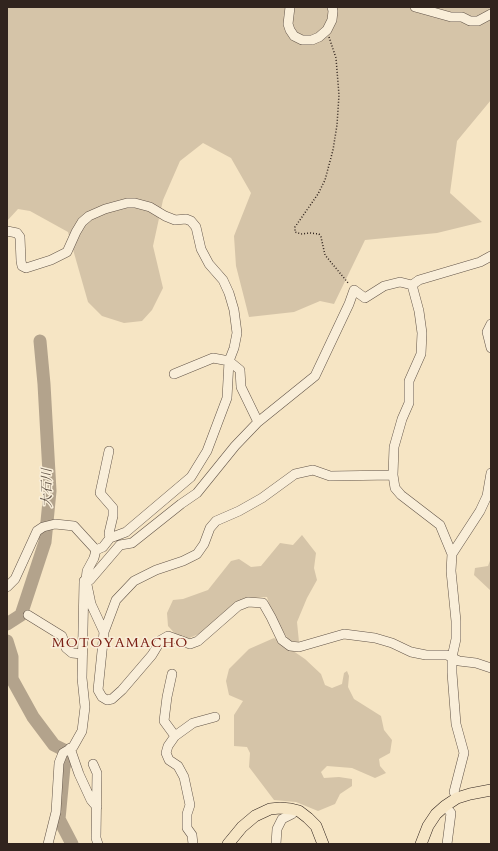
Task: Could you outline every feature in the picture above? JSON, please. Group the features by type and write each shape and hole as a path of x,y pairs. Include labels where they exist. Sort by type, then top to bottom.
{"main road":[{"path":"421,844 428,826 436,814 445,806 457,798 476,792 491,790"},
{"path":"228,844 242,827 255,816 270,809 280,808 295,810 308,818 316,826 323,844"}],"street":[{"path":"290,7 288,24 294,36 302,40 312,40 327,30 332,20 332,7"},
{"path":"415,7 451,17 462,17 470,21 478,21 491,14"},
{"path":"7,231 17,233 20,237 21,261 22,266 26,268 51,260 67,252 82,222 89,216 105,209 127,203 135,203 150,207 175,220 186,219 191,221 196,227 201,249 209,264 223,280 229,293 237,333 234,348 229,361 227,398 207,451 191,477 126,532 110,538 103,546 96,550 87,571 86,580 84,581 82,678 85,707 82,731 70,748 63,753 59,763 56,812 48,844"},
{"path":"86,580 90,580 120,545 132,543 197,493 235,446 258,422 315,376 349,304 354,290 365,298 384,286 400,282 412,285 419,280 480,262 491,256"},
{"path":"412,285 419,311 422,333 420,354 409,381 409,403 402,419 394,447 393,475 395,488 401,495 440,525 452,554 451,571 456,621 456,639 452,657 456,724 464,753 454,792 457,798"},
{"path":"491,324 487,332 491,348"},
{"path":"174,374 213,358 229,361 240,370 241,387 258,422"},
{"path":"109,451 100,493 113,508 113,516 109,533 110,538"},
{"path":"393,475 330,476 313,470 294,474 262,498 240,511 216,521 210,528 204,544 196,554 183,561 156,570 134,581 116,600 104,632 98,690 102,697 106,700 112,699 122,690 152,655 160,640 168,636 190,644 198,641 238,606 248,602 262,604 271,617 282,640 290,646 299,647 344,634 374,638 392,643 411,652 426,655 447,655 459,662 476,663 491,668"},
{"path":"452,554 480,511 487,496 491,474"},
{"path":"7,588 15,579 37,532 44,527 54,524 74,526 96,550"},
{"path":"86,580 91,604 104,632"},
{"path":"28,615 62,636 66,648 72,652 82,654"},
{"path":"172,674 164,721 175,736"},
{"path":"193,844 192,835 187,828 187,814 190,805 184,777 178,766 169,760 166,754 168,746 175,736 193,723 215,717"},
{"path":"70,748 78,774 91,800 97,807"},
{"path":"93,764 96,774 96,838 98,844"},
{"path":"445,806 451,813 447,844"},
{"path":"276,844 278,829 282,819 292,814 295,810"}],"path":[{"path":"327,30 336,58 338,71 339,95 337,125 333,150 325,180 318,194 295,227 295,232 301,234 319,234 325,255 354,290"}],"shaded area":[{"path":"7,7 491,7 491,100 457,141 450,193 482,222 437,233 365,240 334,304 320,301 294,312 249,317 236,266 234,236 251,193 231,158 203,143 180,161 163,200 153,246 163,288 152,310 142,321 124,323 102,316 88,302 68,232 30,211 18,209 7,221"},
{"path":"302,535 316,553 314,568 317,580 307,598 297,622 299,642 289,641 272,613 267,597 244,598 219,616 213,628 187,639 178,637 168,626 167,613 173,600 183,599 208,590 231,561 239,559 251,567 261,566 280,543 293,545"},
{"path":"491,558 491,591 474,575 475,568 488,566"},
{"path":"274,638 305,659 321,674 325,685 332,688 342,684 344,673 347,671 349,676 348,687 354,699 381,716 384,730 392,740 390,753 379,759 380,766 386,773 375,778 352,768 327,766 321,772 324,778 339,777 352,779 352,786 340,794 335,804 318,811 296,802 274,800 249,767 250,753 247,747 234,746 234,715 243,701 229,695 226,681 229,669 249,649"}],"waterway":[{"name":"大石川","path":"7,624 21,615 45,542 50,491 40,341"},
{"name":"大石川","path":"7,641 12,657 12,679 33,717 54,745 64,750 68,755 64,767 59,819 72,844"}],"district":[{"name":"MOTOYAMACHO","path":"120,644"}]}
